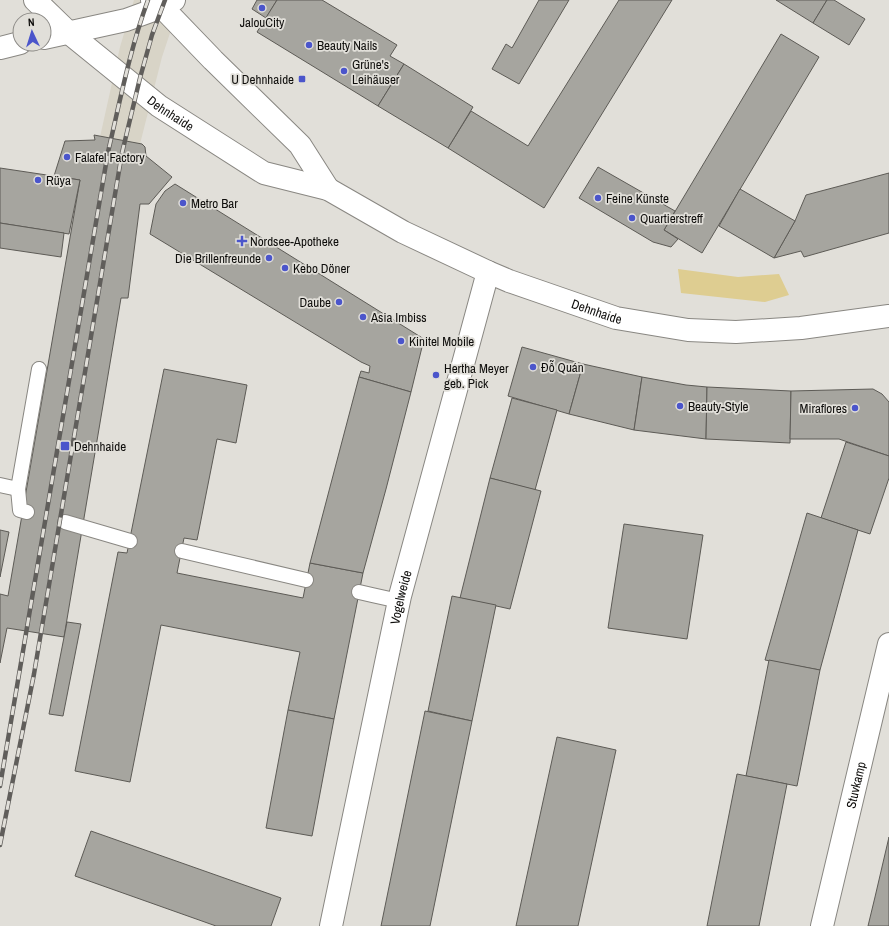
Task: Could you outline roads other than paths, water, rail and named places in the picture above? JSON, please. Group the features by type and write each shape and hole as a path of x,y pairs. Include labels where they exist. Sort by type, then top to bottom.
{"main road":[{"name":"Dehnhaide","path":"35,0 69,33 159,106 264,173 328,189 403,232 510,281 616,318 688,330 736,332 801,328 889,316"},
{"name":"Dehnhaide","path":"163,2 213,60 300,146 328,189"},
{"path":"52,36 126,20 163,2"},
{"path":"0,48 12,45"},
{"name":"Vogelweide","path":"331,926 399,601 488,272"},
{"name":"Stuvkamp","path":"822,926 889,644"}],"lane":[{"path":"27,512 20,510 18,489 39,369"},
{"path":"0,484 18,489"},
{"path":"65,522 130,540"},
{"path":"182,551 306,580"},
{"path":"359,592 399,601"}],"railway":[{"path":"0,786 108,152 121,94 148,0"},
{"path":"0,845 34,674 122,153 152,35 165,0"}],"place":[{"name":"JalouCity","path":"262,8"},
{"name":"Beauty Nails","path":"309,45"},
{"name":"Grüne's Leihäuser","path":"344,71"},
{"name":"U Dehnhaide","path":"302,79"},
{"name":"Falafel Factory","path":"67,157"},
{"name":"Rüya","path":"38,180"},
{"name":"Feine Künste","path":"598,198"},
{"name":"Metro Bar","path":"183,203"},
{"name":"Quartierstreff","path":"632,218"},
{"name":"Nordsee-Apotheke","path":"242,241"},
{"name":"Die Brillenfreunde","path":"269,258"},
{"name":"Kebo Döner","path":"285,268"},
{"name":"Daube","path":"339,302"},
{"name":"Asia Imbiss","path":"363,317"},
{"name":"Kinitel Mobile","path":"401,341"},
{"name":"Đỗ Quán","path":"533,367"},
{"name":"Hertha Meyer geb. Pick","path":"436,375"},
{"name":"Beauty-Style","path":"680,406"},
{"name":"Miraflores","path":"855,408"},
{"name":"Dehnhaide","path":"65,446"}]}
